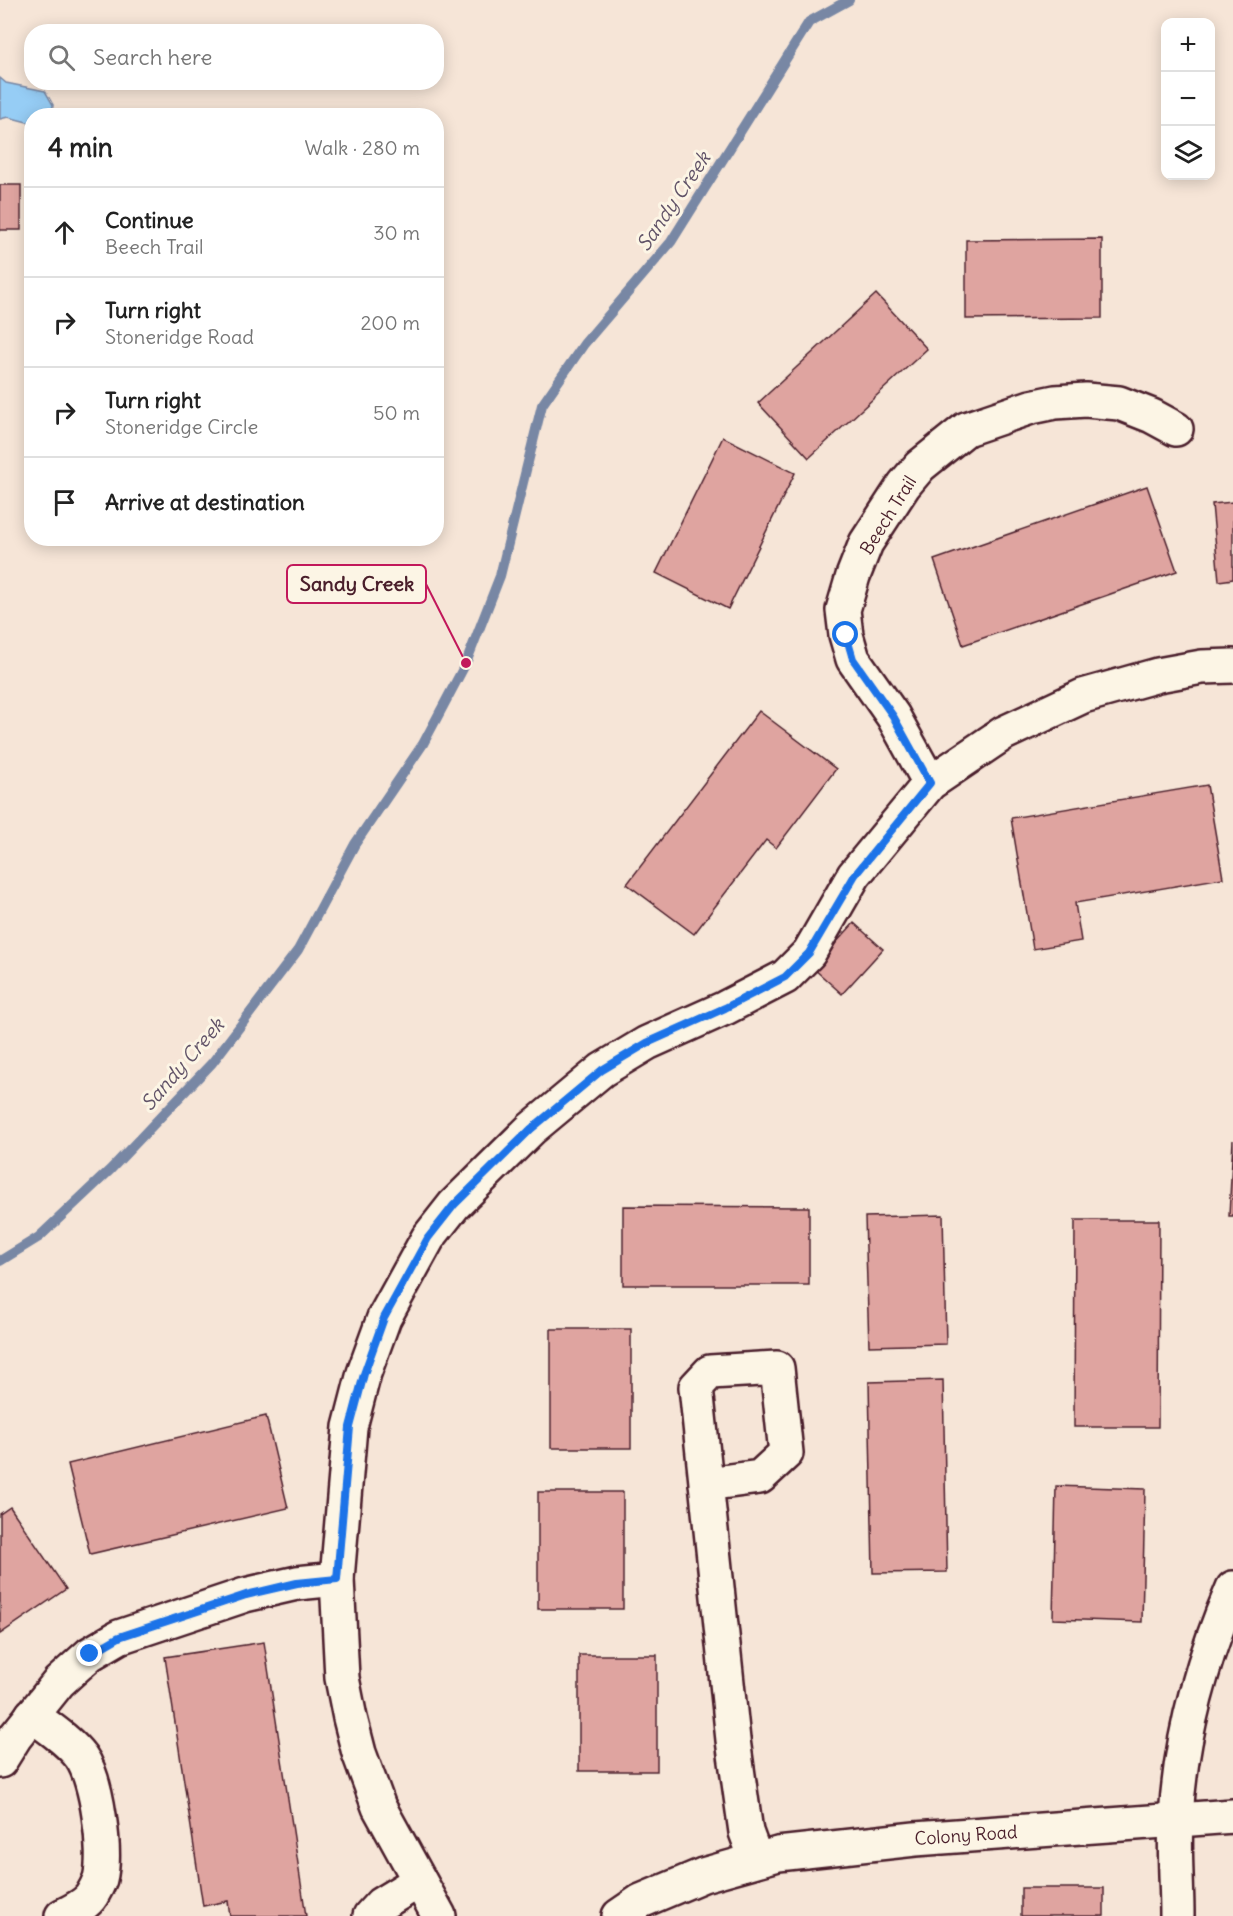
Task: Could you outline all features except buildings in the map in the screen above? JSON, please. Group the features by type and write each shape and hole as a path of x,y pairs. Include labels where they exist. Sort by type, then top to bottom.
{"street":[{"name":"Beech Trail","path":"930,783 893,716 853,659 846,635 843,610 866,543 904,485 920,466 966,429 1039,405 1086,400 1119,404 1152,416 1176,429"},
{"path":"439,1916 379,1807 359,1754 342,1678 337,1579 350,1427 364,1374 384,1318 428,1238 454,1205 531,1129 602,1070 647,1043 725,1008 785,977 809,953 855,875 930,783 1004,733 1083,696 1158,675 1202,667 1233,666"},
{"path":"706,1484 733,1740 746,1832 756,1859"},
{"path":"0,1761 32,1715 59,1682 90,1654 119,1637 246,1595 297,1583 337,1579"},
{"path":"1177,1916 1176,1819 1187,1731 1218,1623 1233,1588"},
{"path":"32,1715 64,1739 82,1758 98,1801 102,1864 100,1880 90,1898 62,1916"},
{"name":"Colony Road","path":"619,1916 641,1901 703,1875 778,1854 915,1839 1233,1816"},
{"path":"370,1916 381,1904 419,1881"}],"water":[{"path":"0,78 6,83 24,87 24,90 45,91 53,105 53,108 24,108 24,121 8,117 0,119"}],"waterway":[{"name":"Sandy Creek","path":"0,1261 39,1237 110,1170 212,1063 298,950 355,844 423,744 466,663 500,576 542,405 584,344 671,242 809,22 849,0"}],"place":[{"name":"Sandy Creek","path":"466,663"}],"route":[{"path":"90,1654 119,1637 246,1595 297,1583 337,1579 350,1427 364,1374 384,1318 428,1238 454,1205 531,1129 602,1070 647,1043 725,1008 785,977 809,953 855,875 930,783 893,716 853,659 846,635"}]}
